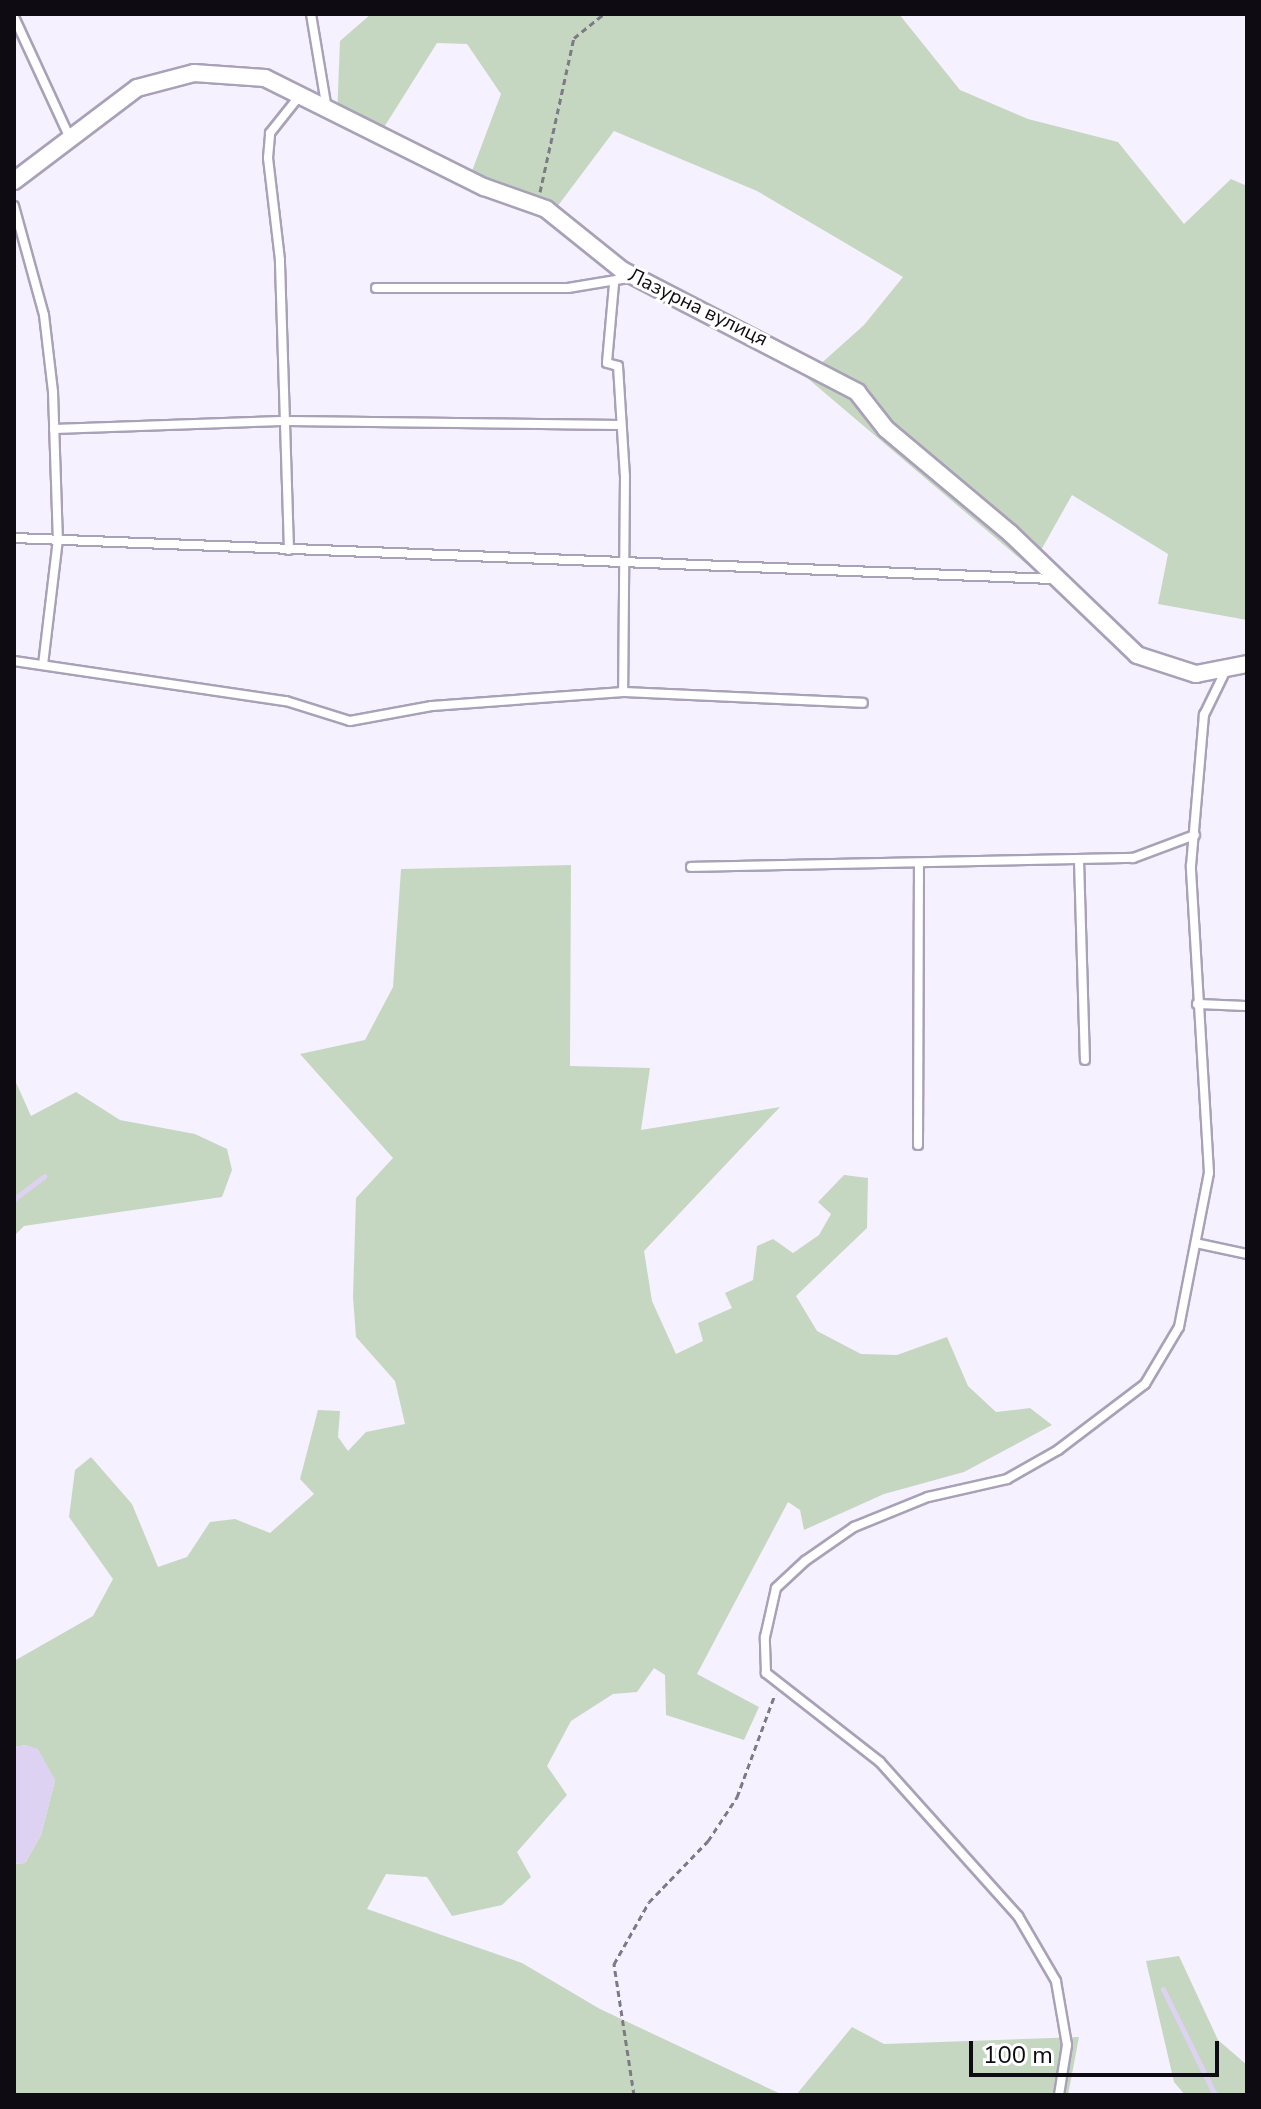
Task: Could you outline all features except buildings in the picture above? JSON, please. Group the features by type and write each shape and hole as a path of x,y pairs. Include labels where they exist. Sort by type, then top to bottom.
{"street":[{"name":"Лазурна вулиця","path":"14,181 137,88 194,73 265,78 326,104 484,187 535,205 636,276 857,392 886,429 1137,655 1196,674 1224,674 1247,664"}],"lane":[{"path":"311,14 326,104"},
{"path":"14,17 70,138"},
{"path":"289,550 288,421 268,158 270,133 301,94"},
{"path":"14,206 44,315 54,429 58,539 43,664"},
{"path":"376,288 614,284 636,276"},
{"path":"614,284 607,363 618,366 624,557 623,692"},
{"path":"54,429 288,421 619,425"},
{"path":"14,538 289,550 624,557 1055,579"},
{"path":"14,661 286,701 350,721 432,706 623,692 863,703"},
{"path":"1059,2095 1067,2045 1056,1981 1018,1916 880,1762 766,1673 765,1637 776,1588 854,1527 928,1497 1007,1479 1108,1418 1145,1384 1179,1327 1200,1244 1209,1173 1197,1004 1195,835 1204,715 1224,674"},
{"path":"691,867 1133,858 1195,835"},
{"path":"1079,860 1085,1060"},
{"path":"918,1145 919,864"},
{"path":"1197,1004 1247,1006"},
{"path":"1200,1244 1247,1254"}],"path":[{"path":"535,205 574,38 604,14"},
{"path":"634,2095 614,1964 649,1902 708,1841 737,1797 778,1684"}],"green space":[{"path":"371,14 899,14 960,90 1028,119 1118,142 1184,224 1231,179 1247,186 1247,620 1158,604 1168,554 1072,495 1031,568 806,377 864,325 903,277 757,191 614,131 548,219 466,187 501,94 467,44 437,43 376,140 337,117 340,41"},
{"path":"571,865 570,1066 650,1068 641,1130 780,1107 644,1251 652,1301 676,1354 703,1341 698,1323 732,1308 725,1293 753,1280 757,1246 773,1239 793,1253 819,1235 831,1214 818,1202 844,1175 868,1178 867,1228 796,1296 817,1331 861,1354 897,1355 947,1337 968,1386 996,1412 1030,1408 1052,1425 964,1472 884,1494 804,1530 800,1510 788,1502 697,1674 759,1707 744,1740 666,1715 665,1675 654,1668 637,1692 613,1694 571,1721 547,1766 567,1795 517,1852 531,1877 502,1905 452,1916 427,1877 386,1874 367,1909 522,1963 600,2009 783,2095 14,2095 14,1864 25,1863 41,1835 55,1780 26,1745 14,1747 14,1661 93,1616 113,1579 69,1517 75,1470 91,1457 132,1504 158,1567 187,1557 210,1522 235,1519 270,1533 314,1494 300,1479 318,1410 340,1411 338,1437 348,1451 366,1432 405,1424 395,1381 356,1337 353,1297 356,1198 393,1158 300,1054 365,1040 393,987 401,869"},
{"path":"14,1078 31,1116 76,1092 120,1120 195,1134 227,1149 232,1170 222,1197 24,1226 14,1236"},
{"path":"1179,1956 1218,2040 1247,2065 1247,2095 1185,2095 1174,2082 1146,1961"},
{"path":"852,2027 884,2044 1079,2037 1068,2095 796,2095"}],"shaded area":[{"path":"26,1745 38,1749 55,1780 41,1835 25,1863 14,1864 14,1747"}],"waterway":[{"path":"14,1199 44,1176"},
{"path":"1163,1989 1215,2095"}]}
